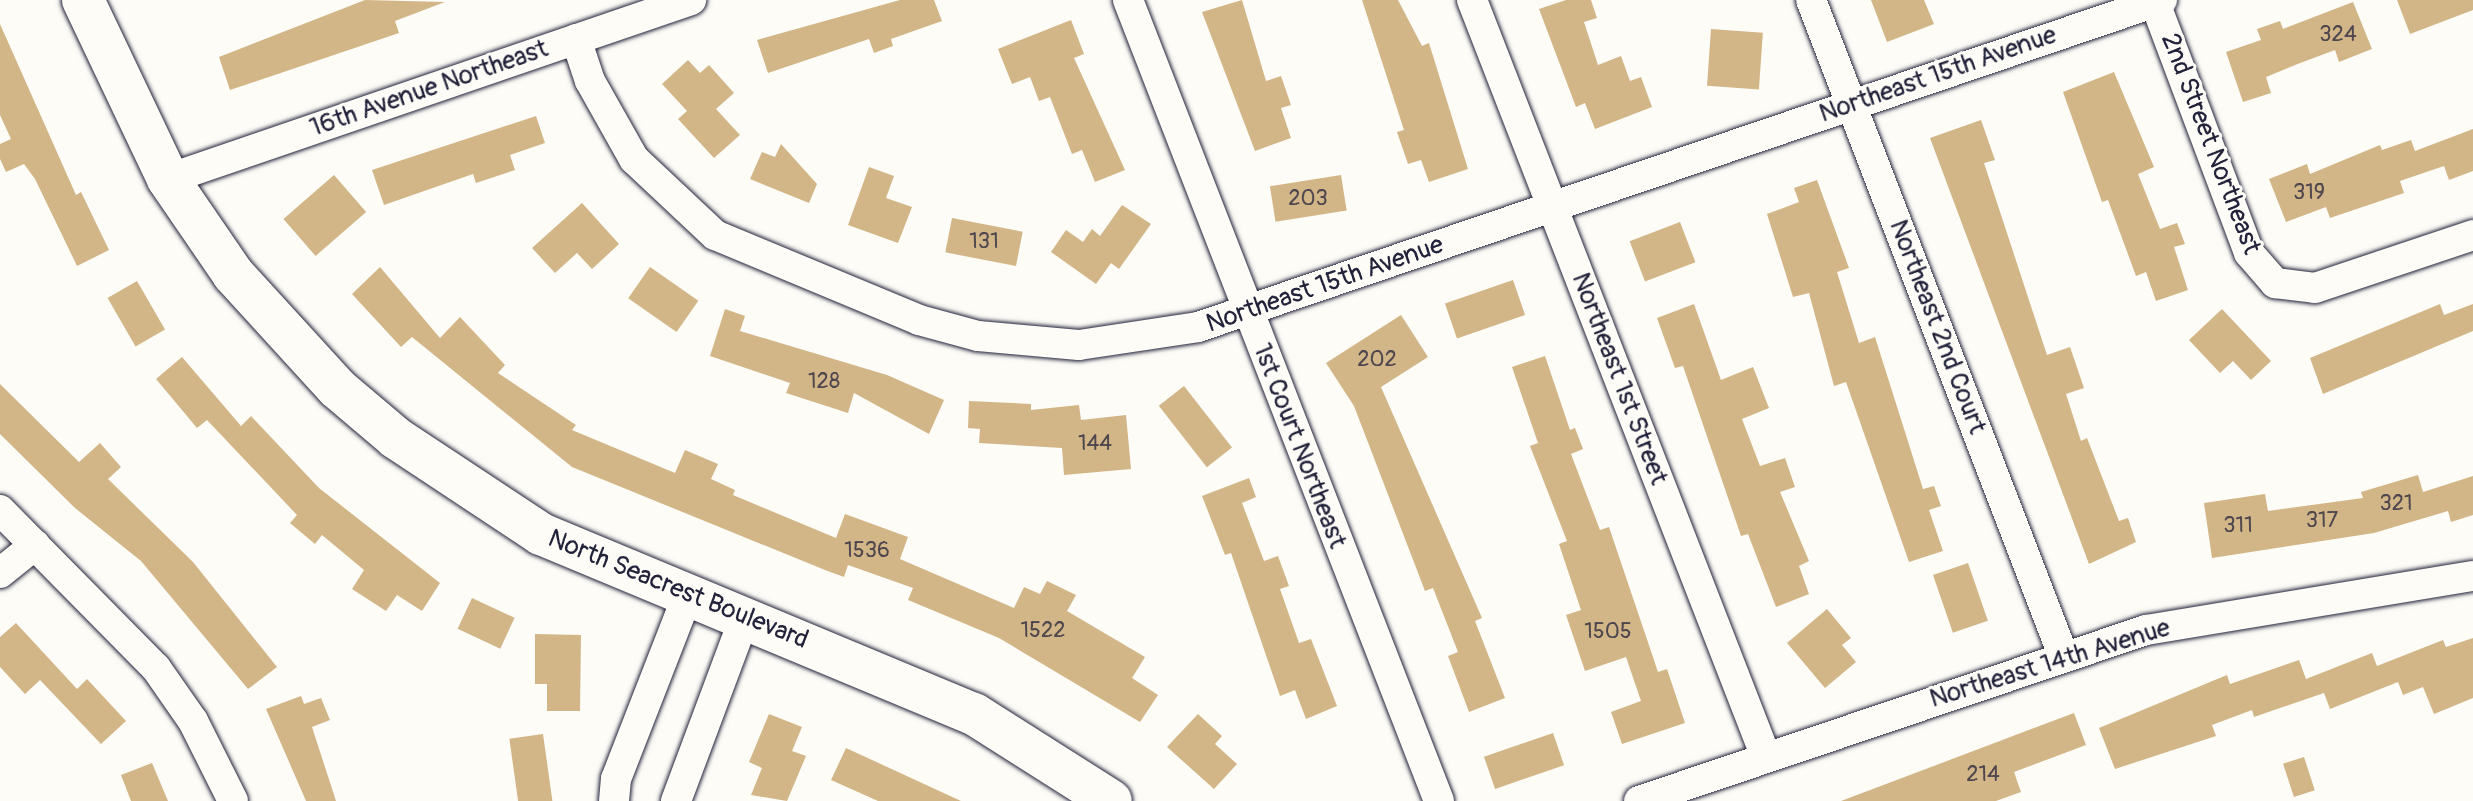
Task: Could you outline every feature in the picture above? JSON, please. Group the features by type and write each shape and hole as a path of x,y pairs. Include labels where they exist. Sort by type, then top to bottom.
{"street":[{"name":"North Seacrest Boulevard","path":"83,0 168,179 270,319 396,438 541,534 974,714 1111,801"},
{"name":"16th Avenue Northeast","path":"168,179 691,0"},
{"name":"1st Court Northeast","path":"1128,0 1439,801"},
{"name":"Northeast 1st Street","path":"1472,0 1766,757"},
{"name":"Northeast 2nd Court","path":"1811,0 2063,655"},
{"name":"Northeast 15th Avenue","path":"576,39 609,122 647,177 703,226 754,256 919,320 1038,344 1161,337 1248,311 2157,1"},
{"name":"2nd Street Northeast","path":"2157,1 2249,253 2275,283 2315,288 2473,235"},
{"path":"0,510 156,668 193,721 233,801"},
{"path":"0,573 35,545"},
{"name":"Northeast 14th Avenue","path":"1639,801 2063,655 2215,616 2473,576"},
{"path":"614,801 616,779 687,597"},
{"path":"676,801 744,619"}],"building":[{"path":"365,0 445,2 395,21 399,33 230,90 219,57"},
{"path":"900,0 934,0 942,21 891,39 893,46 874,53 869,39 768,73 757,40"},
{"path":"1242,0 1266,81 1281,76 1291,105 1281,108 1291,138 1255,151 1202,12"},
{"path":"1362,0 1398,0 1422,46 1429,43 1468,169 1429,182 1421,160 1408,164 1397,132 1404,130"},
{"path":"1566,0 1591,0 1597,18 1584,22 1598,65 1621,56 1630,81 1641,77 1652,107 1595,129 1585,103 1576,107 1539,9"},
{"path":"1871,0 1924,0 1934,24 1887,42"},
{"path":"2397,0 2473,0 2473,10 2410,34"},
{"path":"2353,2 2372,49 2339,62 2335,50 2295,65 2266,77 2271,93 2243,102 2226,52 2261,40 2257,29 2280,21 2283,29"},
{"path":"1071,20 1084,54 1074,58 1125,170 1095,182 1082,150 1072,154 1050,97 1039,101 1030,77 1012,84 998,49"},
{"path":"0,24 76,195 81,192 109,250 77,266 35,179 24,164 6,172 0,159 0,144 11,139 0,115"},
{"path":"1711,29 1763,33 1759,89 1707,86"},
{"path":"688,60 700,73 709,65 734,93 716,109 740,135 714,158 678,119 687,111 662,84"},
{"path":"2114,72 2154,167 2138,174 2160,229 2177,223 2185,244 2174,247 2188,290 2156,301 2146,272 2136,276 2108,200 2102,202 2063,92"},
{"path":"536,116 545,143 510,155 515,170 476,183 473,174 384,205 372,170"},
{"path":"1981,120 1995,160 1984,163 2047,355 2070,347 2084,388 2066,394 2081,441 2087,438 2119,521 2128,518 2136,542 2089,564 1930,138"},
{"path":"2473,129 2473,171 2449,180 2444,166 2400,181 2404,193 2330,218 2326,207 2286,222 2269,179 2307,164 2310,174 2380,145 2382,150 2411,140 2415,151"},
{"path":"781,144 817,184 809,203 750,179 762,152 775,157"},
{"path":"869,167 894,176 886,198 912,207 898,243 848,225"},
{"path":"334,175 366,212 316,256 283,219"},
{"path":"1341,175 1347,211 1276,222 1270,186"},
{"path":"1817,180 1849,268 1837,272 1859,343 1875,337 1923,489 1934,486 1941,506 1929,510 1943,551 1909,562 1846,382 1834,386 1809,293 1793,297 1767,214 1799,202 1794,188"},
{"path":"582,203 619,244 592,269 577,253 555,273 532,248"},
{"path":"1122,205 1151,224 1119,269 1111,263 1096,284 1051,252 1066,230 1083,242 1092,229 1100,236"},
{"path":"952,218 1023,232 1016,266 945,252"},
{"path":"1680,222 1695,262 1645,281 1630,241"},
{"path":"380,267 440,338 460,317 505,365 498,373 576,425 572,430 675,473 685,450 718,464 711,479 735,490 733,495 836,538 845,514 908,537 900,559 1014,608 1024,587 1040,594 1047,581 1076,595 1067,611 1145,657 1132,678 1158,695 1140,722 999,638 908,600 913,588 848,565 844,577 572,467 412,337 401,347 352,294"},
{"path":"650,267 698,301 677,332 628,298"},
{"path":"1513,280 1525,315 1457,338 1445,303"},
{"path":"137,281 165,329 136,346 108,298"},
{"path":"1694,304 1721,380 1753,367 1769,408 1742,419 1760,466 1785,458 1795,487 1780,492 1809,561 1799,566 1809,594 1776,607 1748,534 1741,536 1683,366 1675,368 1657,318"},
{"path":"2440,304 2444,315 2473,304 2473,331 2323,394 2310,358"},
{"path":"725,309 745,316 740,331 887,375 944,400 929,434 854,393 848,413 786,393 790,383 710,356"},
{"path":"2222,309 2271,361 2251,380 2233,361 2220,373 2189,340"},
{"path":"1401,315 1428,357 1381,387 1482,618 1475,621 1505,698 1469,712 1448,656 1458,652 1433,588 1425,591 1354,406 1326,363"},
{"path":"1545,356 1570,430 1575,428 1583,449 1571,454 1600,530 1609,527 1658,672 1667,669 1685,723 1622,744 1611,712 1641,701 1626,657 1585,671 1566,615 1581,610 1559,544 1567,541 1530,446 1538,443 1512,367"},
{"path":"182,357 241,426 251,416 319,488 440,583 422,611 397,595 386,611 352,589 364,570 322,535 315,544 290,523 297,515 207,420 197,428 156,379"},
{"path":"0,384 79,462 100,443 121,467 108,479 193,562 277,667 248,689 141,561 75,508 0,434"},
{"path":"1184,386 1232,447 1207,467 1159,406"},
{"path":"969,401 1031,404 1031,410 1079,405 1081,420 1126,415 1131,469 1064,475 1062,448 979,443 980,429 968,428"},
{"path":"2418,475 2423,492 2473,476 2473,515 2451,522 2448,511 2374,533 2212,558 2204,503 2265,494 2268,511 2363,498 2361,492"},
{"path":"1249,478 1256,497 1242,503 1264,561 1278,556 1289,586 1280,589 1299,643 1311,639 1337,706 1306,719 1295,690 1280,696 1231,553 1225,555 1202,496"},
{"path":"1968,563 1988,621 1953,633 1933,575"},
{"path":"472,598 515,618 500,649 458,629"},
{"path":"1827,609 1851,638 1842,645 1856,662 1825,688 1787,643"},
{"path":"16,623 77,689 87,679 126,721 101,744 40,680 25,694 0,667 0,637"},
{"path":"535,634 581,635 580,711 547,711 547,684 535,684"},
{"path":"2473,638 2473,698 2434,714 2423,687 2403,695 2398,682 2330,709 2324,693 2254,717 2252,710 2212,725 2216,736 2115,769 2099,728 2227,675 2230,684 2299,660 2306,679 2372,653 2377,666 2443,640 2446,647"},
{"path":"301,696 304,704 321,698 330,720 312,727 336,801 306,801 266,709"},
{"path":"2074,713 2086,745 2014,772 2021,792 1996,801 1841,801"},
{"path":"769,714 802,727 792,751 806,756 787,801 751,795 762,768 749,762"},
{"path":"1198,714 1222,736 1215,744 1237,764 1214,789 1167,747"},
{"path":"1553,733 1564,765 1495,789 1484,757"},
{"path":"543,734 552,801 518,801 509,739"},
{"path":"846,748 961,801 878,801 831,780"},
{"path":"2304,757 2315,790 2294,797 2283,764"},
{"path":"152,763 168,801 131,801 121,775"}]}
